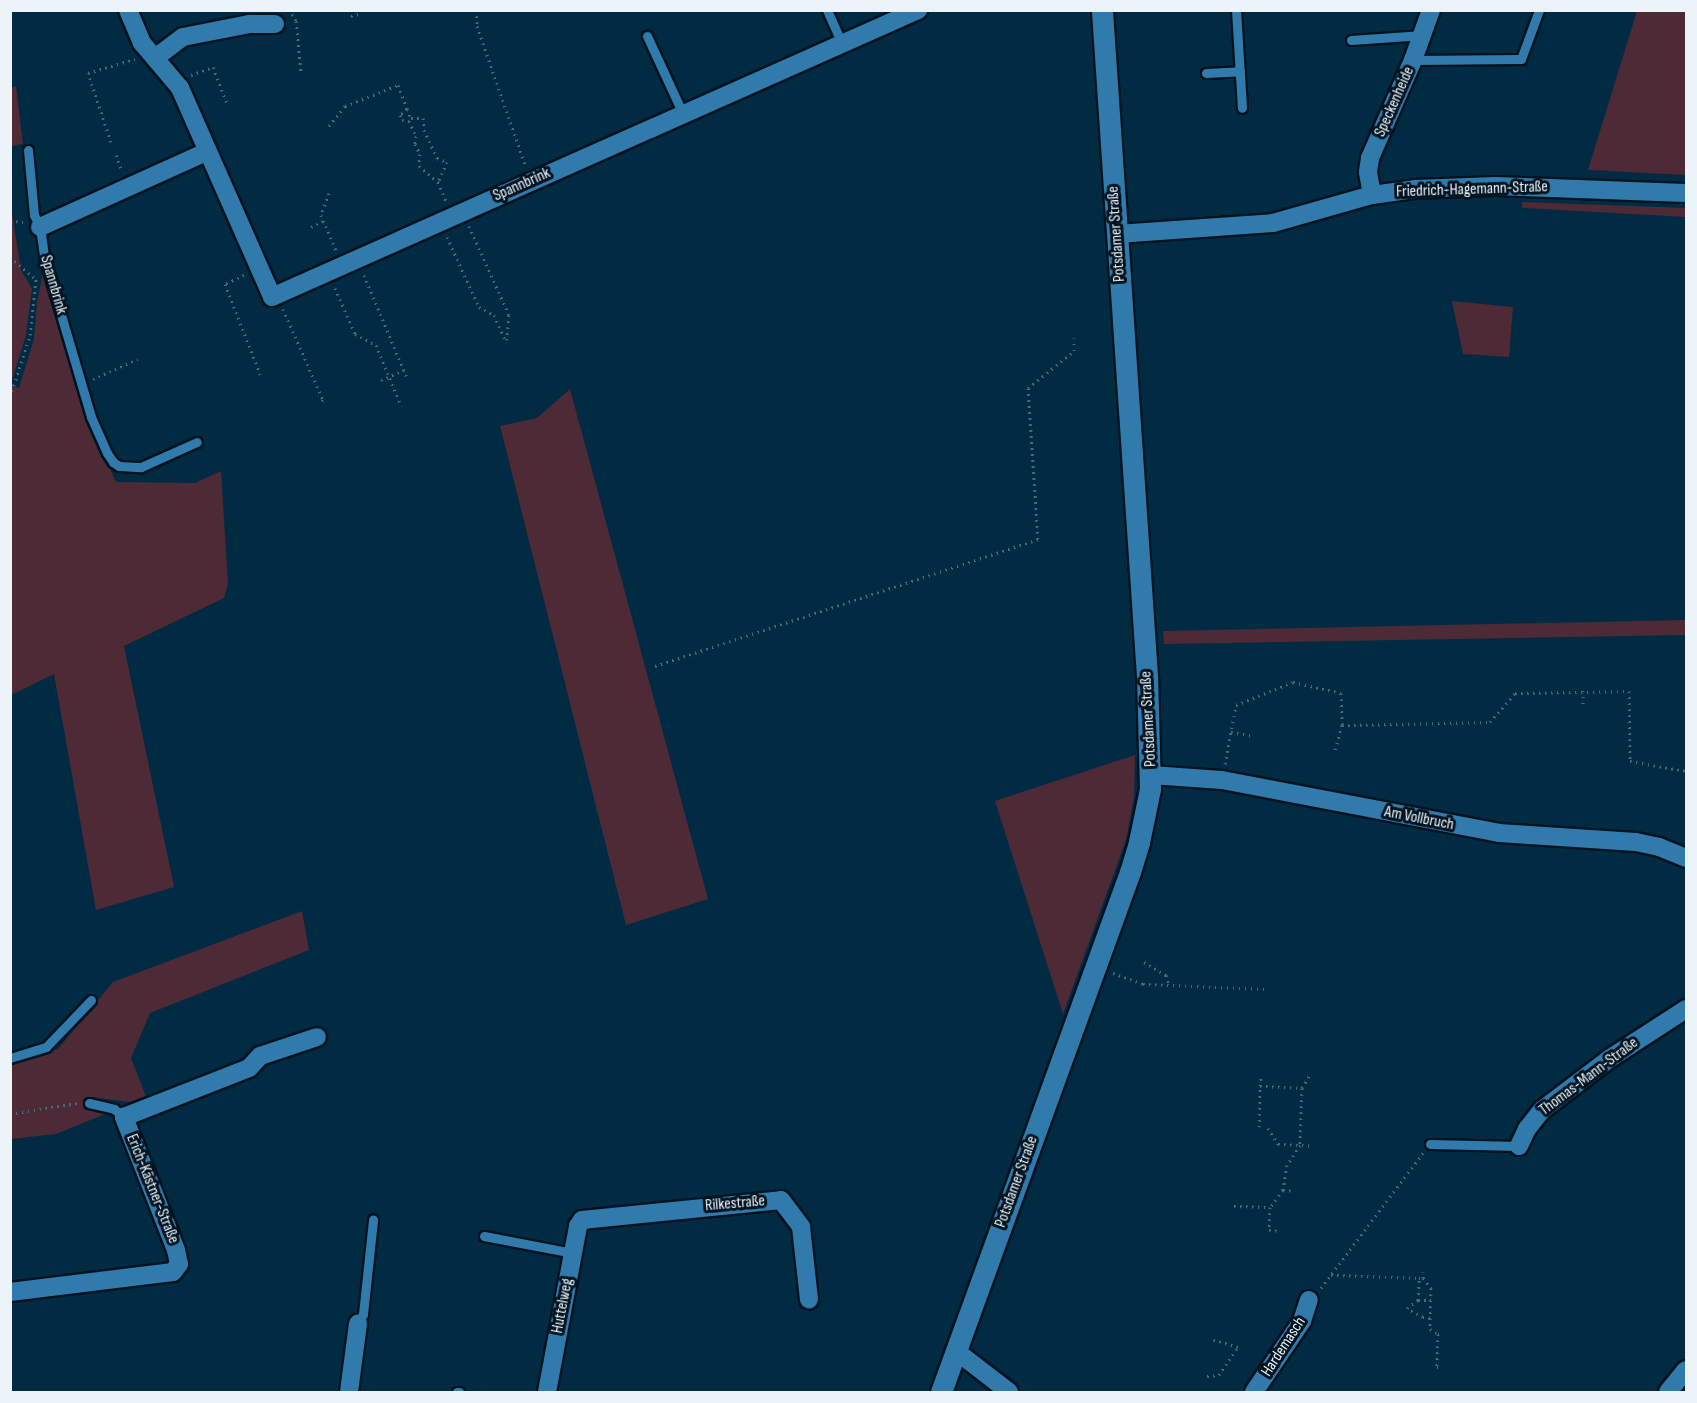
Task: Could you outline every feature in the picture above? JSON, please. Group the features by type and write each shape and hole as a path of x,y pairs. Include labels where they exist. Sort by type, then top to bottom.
{"street":[{"path":"128,10 142,43 176,81 272,297 277,295"},
{"name":"Spannbrink","path":"277,295 918,10"},
{"name":"Potsdamer Straße","path":"941,1392 1096,967 1139,842 1151,775 1147,676 1102,10"},
{"name":"Speckenheide","path":"1372,195 1368,172 1370,158 1413,60 1431,10"},
{"path":"155,58 183,37 249,24 275,24"},
{"path":"40,227 208,151"},
{"name":"Friedrich-Hagemann-Straße","path":"1117,234 1273,223 1372,195 1415,189 1495,186 1686,193"},
{"name":"Am Vollbruch","path":"1151,775 1222,780 1499,833 1636,842 1659,847 1686,858"},
{"name":"Thomas-Mann-Straße","path":"1519,1146 1527,1129 1542,1110 1609,1059 1686,1009"},
{"name":"Erich-Kästner-Straße","path":"10,1292 167,1274 177,1268 179,1263 176,1250 124,1117 249,1068 260,1056 317,1037"},
{"name":"Rilkestraße","path":"582,1220 781,1200 801,1227 809,1300"},
{"name":"Huttelweg","path":"547,1392 578,1226 582,1220"},
{"name":"Hardemasch","path":"1254,1392 1302,1322 1309,1302"},
{"path":"349,1392 358,1324"},
{"path":"956,1351 1009,1392"},
{"path":"1668,1392 1686,1371"}],"lane":[{"path":"827,10 842,44"},
{"path":"1236,10 1242,108"},
{"path":"1413,60 1521,59 1539,10"},
{"path":"1352,40 1422,35"},
{"path":"646,36 682,114"},
{"path":"1206,73 1240,71"},
{"path":"28,150 34,215 40,227"},
{"name":"Spannbrink","path":"40,227 44,257 91,417 113,462 129,468 141,467 197,442"},
{"path":"10,1058 46,1047 91,1000"},
{"path":"89,1103 114,1109 124,1117"},
{"name":"Thomas-Mann-Straße","path":"1430,1144 1519,1146"},
{"path":"358,1324 363,1314 373,1220"},
{"path":"484,1236 573,1253"}],"path":[{"path":"350,10 351,16 359,14"},
{"path":"476,10 477,26 530,181"},
{"path":"292,14 296,21 301,72"},
{"path":"111,142 88,73 135,59 155,58"},
{"path":"176,81 213,67 228,106"},
{"path":"329,126 345,106 398,85 411,118 423,118 424,130 437,158 447,162 438,182"},
{"path":"407,109 400,115 402,120 409,121 416,136 415,144 420,154 419,166 438,182 452,216 479,307 494,315 506,342 509,315 452,216"},
{"path":"329,193 321,215 323,221 342,265 407,378"},
{"path":"310,227 323,221"},
{"path":"10,257 36,280"},
{"path":"342,265 355,334 376,345 401,406"},
{"path":"10,397 30,335 36,269"},
{"path":"260,269 225,284 236,310 231,312 260,374"},
{"path":"277,295 307,368 323,400 320,402"},
{"path":"655,666 1038,539 1028,388 1074,351 1074,338"},
{"path":"94,379 138,359"},
{"path":"381,380 404,370"},
{"path":"1222,780 1236,705 1293,682 1341,693 1342,725 1334,754"},
{"path":"1583,690 1583,704"},
{"path":"1342,725 1490,722 1515,693 1583,690 1629,691 1630,761 1686,771"},
{"path":"1231,732 1253,736"},
{"path":"1144,962 1166,975 1169,985"},
{"path":"1096,967 1143,984 1265,989"},
{"path":"1259,1127 1261,1076"},
{"path":"1278,1231 1269,1230 1270,1207 1283,1190 1287,1165 1300,1145 1302,1088 1309,1076"},
{"path":"1260,1086 1302,1088"},
{"path":"10,1114 56,1104 89,1103"},
{"path":"1268,1128 1278,1144 1311,1146"},
{"path":"1309,1302 1430,1144"},
{"path":"1283,1190 1293,1191"},
{"path":"1234,1206 1270,1207"},
{"path":"1418,1300 1423,1272"},
{"path":"1331,1275 1421,1278 1431,1288 1436,1288"},
{"path":"1431,1288 1430,1329 1438,1334 1444,1334"},
{"path":"1430,1318 1423,1317 1407,1308 1418,1300 1431,1300"},
{"path":"1438,1334 1437,1367 1443,1367"},
{"path":"1207,1376 1219,1375 1238,1347 1212,1339"}],"shaded area":[{"path":"1637,11 1686,11 1686,175 1588,170"},
{"path":"16,86 23,144 11,146 11,88"},
{"path":"1522,202 1686,208 1686,217 1522,208"},
{"path":"11,206 21,270 32,289 26,335 11,384"},
{"path":"43,273 88,418 116,482 195,483 221,471 228,583 224,598 124,646 174,887 96,910 54,674 11,695 11,385 19,388 34,339 37,302"},
{"path":"1452,301 1513,307 1509,357 1463,354"},
{"path":"570,389 708,899 626,925 500,426 537,418"},
{"path":"1686,620 1686,635 1164,644 1163,631"},
{"path":"1135,755 1134,798 1126,840 1063,1014 995,801"},
{"path":"302,911 309,950 150,1013 131,1058 147,1099 130,1102 90,1097 87,1108 105,1114 56,1134 11,1139 10,1065 58,1049 113,982"}]}
